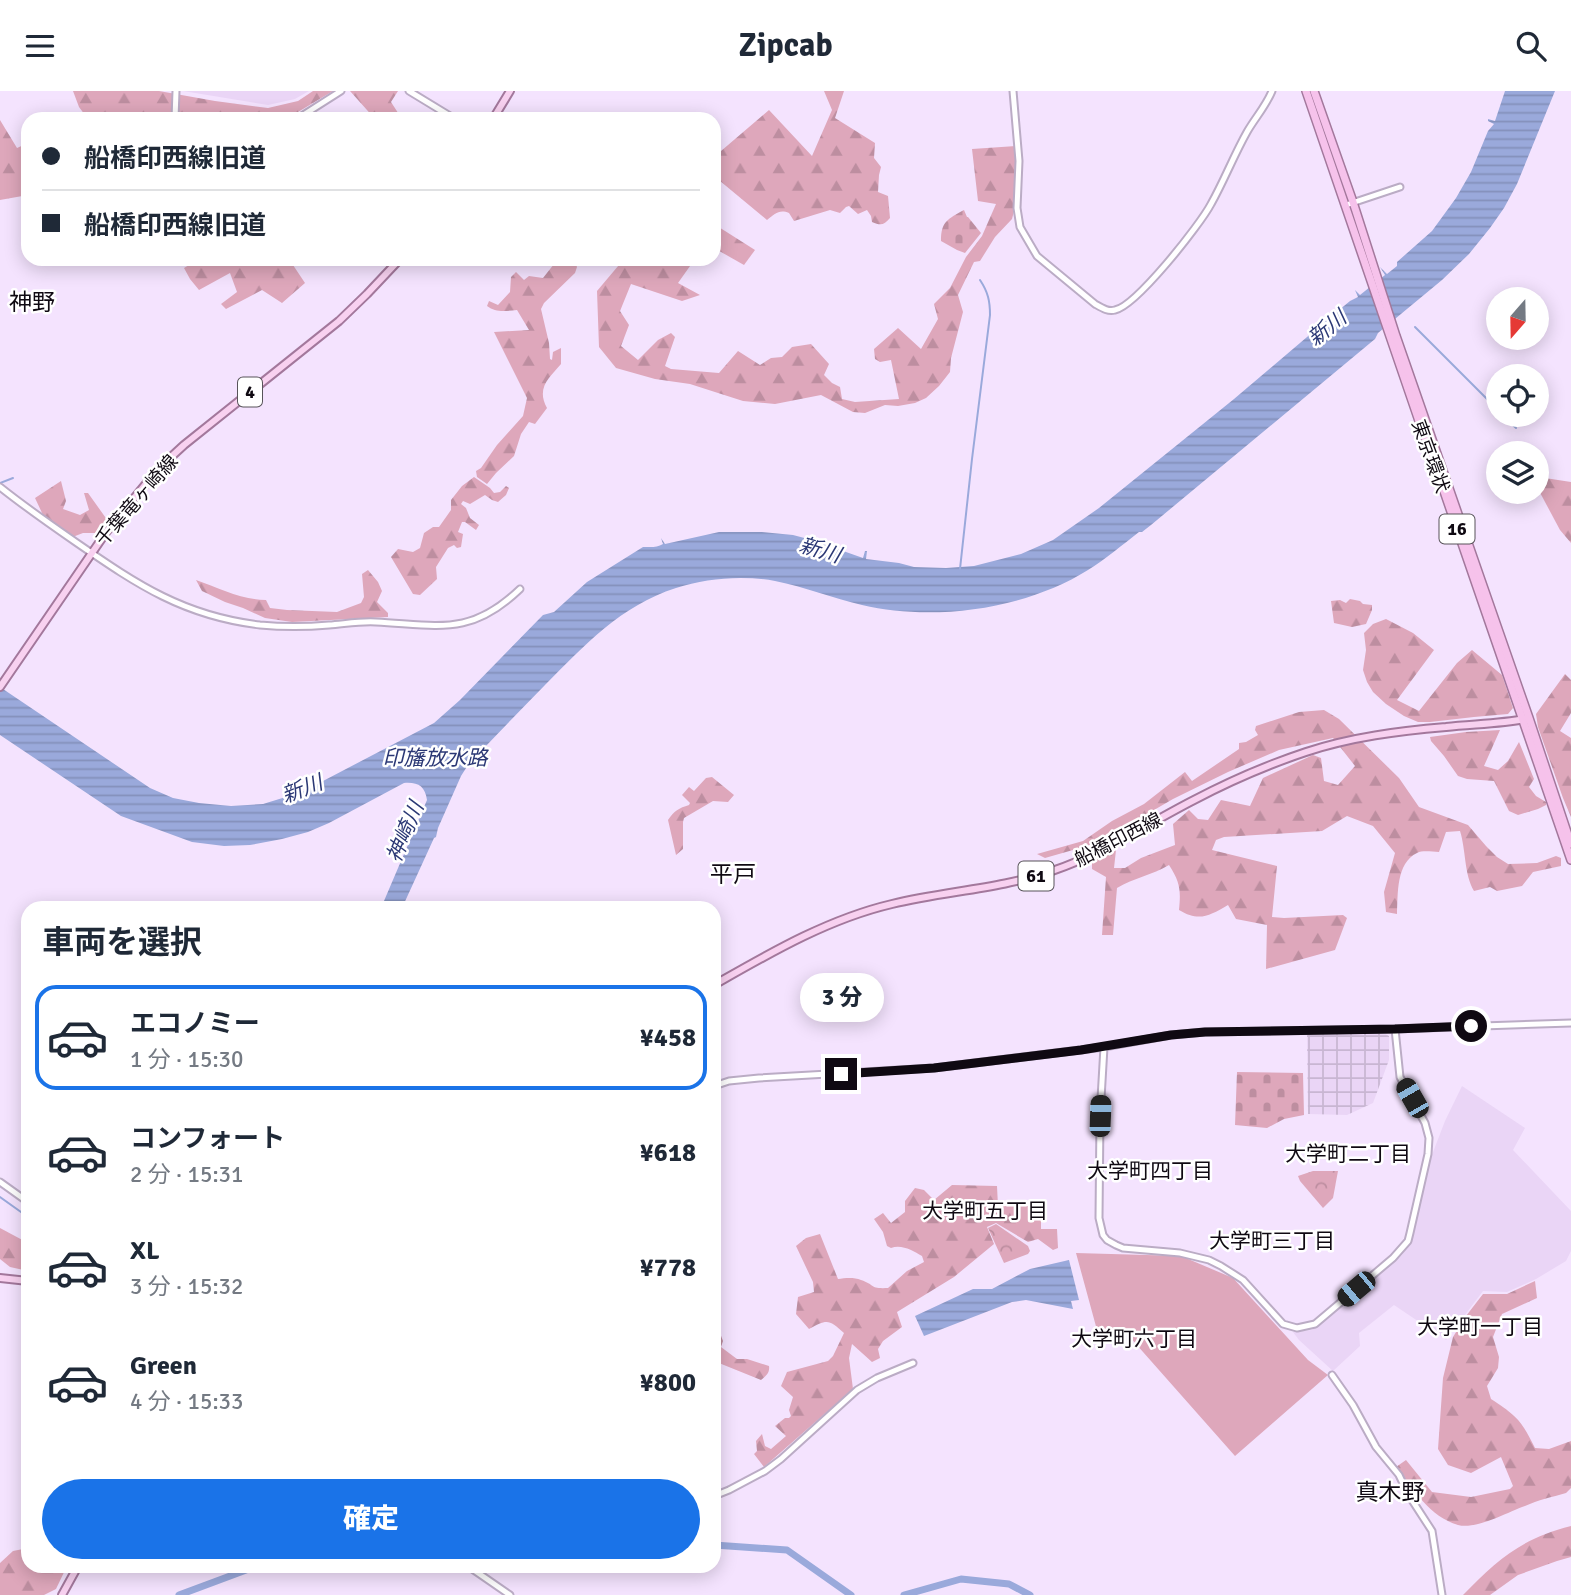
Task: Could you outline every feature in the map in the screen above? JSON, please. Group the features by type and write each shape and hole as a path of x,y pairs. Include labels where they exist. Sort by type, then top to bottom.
{"highway":[{"name":"東京環状","path":"1306,91 1350,203"},
{"name":"東京環状","path":"1314,91 1369,264 1571,860"},
{"name":"東京環状","path":"1525,719 1571,844"}],"main road":[{"path":"497,112 510,91"},
{"name":"千葉竜ヶ崎線","path":"1,686 91,553 159,468 339,321 394,266"},
{"name":"船橋印西線","path":"721,981 796,941 862,912 906,901 1011,883 1064,867 1114,844 1232,781 1309,751 1389,733 1525,719"},
{"path":"0,1278 21,1280"},
{"path":"62,1595 74,1573"}],"street":[{"path":"175,112 176,91"},
{"path":"308,112 341,91"},
{"path":"409,91 443,112"},
{"path":"1013,91 1019,161 1017,208 1020,227 1037,256 1096,305 1112,311 1130,301 1175,254 1211,206 1247,133 1272,91"},
{"path":"1350,203 1400,187"},
{"path":"0,487 91,553 147,589 181,606 219,618 261,625 326,625 374,621 447,626 463,624 481,617 520,589"},
{"path":"721,1084 759,1078 934,1068 1205,1032 1571,1023"},
{"path":"1104,1047 1099,1218 1103,1235 1123,1248 1180,1253 1209,1260 1243,1280 1283,1324 1297,1328 1315,1324 1393,1258 1408,1241 1428,1154 1429,1138 1425,1123 1400,1077 1395,1029"},
{"path":"0,1182 21,1197"},
{"path":"721,1493 765,1471 781,1459 858,1390 877,1378 913,1363"},
{"path":"1332,1375 1353,1405 1376,1447 1399,1475 1432,1531 1442,1595"},
{"path":"478,1573 510,1595"}],"shaded area":[{"path":"183,91 309,91 295,99 268,105"},
{"path":"1384,1033 1389,1036 1389,1060 1373,1103 1347,1115 1308,1114 1307,1034"},
{"path":"1462,1086 1525,1128 1513,1150 1571,1211 1571,1251 1566,1261 1536,1279 1507,1292 1483,1291 1446,1340 1394,1305 1359,1333 1360,1346 1333,1371 1293,1332 1312,1330 1402,1255 1411,1241 1430,1160"}],"green space":[{"path":"73,91 159,91 268,108 298,101 313,91 333,91 298,112 83,112"},
{"path":"350,91 398,91 391,102 397,112 369,112"},
{"path":"824,91 844,91 835,118 875,143 874,158 881,167 878,192 888,196 890,218 884,223 872,222 867,210 858,214 849,206 840,213 830,210 794,221 789,213 780,212 767,220 721,182 721,151 769,110 812,156 832,110"},
{"path":"0,120 17,148 21,146 21,196 0,200"},
{"path":"1016,146 1018,158 1015,207 1012,219 995,237 980,261 974,262 958,295 963,312 950,372 926,398 898,406 885,405 865,413 853,412 821,395 775,404 743,401 690,384 655,379 616,368 599,347 597,291 618,266 690,266 678,283 700,295 682,301 631,284 620,311 629,325 621,346 638,360 658,340 671,333 675,337 665,366 671,369 719,373 738,351 760,365 771,358 782,357 792,347 811,344 829,364 824,375 840,387 842,399 855,402 899,399 891,360 880,362 875,359 874,349 898,328 921,349 938,319 934,304 950,288 966,257 982,236 996,204 978,201 972,149"},
{"path":"964,210 981,233 965,253 941,241 946,221"},
{"path":"721,228 755,250 744,265 721,252"},
{"path":"294,266 305,283 282,303 262,290 226,309 221,304 237,292 230,273 199,290 184,268"},
{"path":"552,266 577,267 575,273 541,309 550,359 552,360 553,352 561,348 561,364 543,389 547,408 535,424 529,422 521,434 514,456 487,484 477,477 476,471 523,416 527,398 494,332 529,330 517,310 498,311 487,306 489,301 498,305 510,292 511,277 516,272 524,280 529,276 543,278"},
{"path":"474,477 494,493 500,492 506,486 509,488 506,495 498,502 485,495 470,504 463,501 461,504 470,518 479,525 476,530 462,522 458,532 463,534 461,547 454,545 448,548 436,567 437,579 420,595 413,594 391,557 398,549 413,552 420,548 424,533 433,527 439,527 451,510 451,500 462,486"},
{"path":"1549,479 1571,482 1571,543 1560,530 1546,504 1549,504"},
{"path":"61,481 66,501 63,509 80,515 89,510 84,493 88,493 108,521 98,533 83,533 70,538 43,515 35,498"},
{"path":"368,570 382,591 377,602 388,613 388,617 292,622 265,618 202,591 196,580 239,596 266,600 270,608 337,612 361,603 364,597 362,574"},
{"path":"1350,599 1372,605 1366,624 1352,627 1334,623 1331,601 1340,600 1346,603"},
{"path":"1386,619 1413,633 1434,650 1397,700 1419,711 1457,663 1472,650 1502,675 1513,708 1508,714 1418,722 1386,704 1373,692 1363,670 1366,650 1364,633 1373,624"},
{"path":"1565,674 1571,680 1571,713 1560,731 1571,738 1571,817 1538,727 1536,714"},
{"path":"1324,710 1339,719 1399,778 1419,807 1468,825 1497,857 1508,864 1537,863 1556,856 1561,858 1561,866 1533,872 1522,886 1497,891 1490,887 1474,891 1468,877 1460,831 1446,832 1439,852 1419,852 1405,864 1398,889 1397,914 1386,912 1384,892 1395,853 1373,826 1347,816 1322,831 1224,837 1216,840 1212,850 1277,866 1272,917 1343,915 1347,918 1335,950 1266,969 1267,925 1236,919 1228,905 1198,917 1179,910 1179,886 1169,865 1117,888 1113,935 1102,935 1106,877 1092,869 1092,861 1116,850 1114,868 1125,868 1141,858 1175,845 1173,824 1189,810 1198,819 1208,820 1221,800 1250,806 1263,778 1313,755 1321,758 1324,781 1338,785 1355,766 1333,738 1279,750 1228,772 1087,846 1045,858 1037,854 1083,841 1144,804 1185,772 1192,781 1239,749 1239,743 1258,735 1256,726 1299,712"},
{"path":"1500,730 1484,766 1498,770 1508,761 1519,742 1534,779 1529,787 1546,805 1518,815 1509,811 1494,781 1458,776 1430,737"},
{"path":"712,777 734,795 728,802 713,801 684,818 683,849 676,855 668,820 677,810 689,805 682,795 689,787 694,791 706,778"},
{"path":"1237,1072 1303,1073 1304,1115 1284,1119 1267,1128 1235,1125"},
{"path":"1313,1171 1338,1171 1333,1198 1323,1208 1298,1176"},
{"path":"952,1185 997,1186 998,1206 1036,1208 1041,1216 1041,1229 1057,1229 1058,1248 1053,1250 1038,1239 1028,1242 996,1223 987,1227 994,1244 954,1277 897,1312 902,1327 883,1341 878,1349 880,1358 872,1362 852,1344 849,1358 853,1389 764,1467 754,1454 757,1451 756,1441 762,1434 765,1446 771,1449 786,1436 775,1426 791,1416 789,1410 793,1397 781,1386 787,1372 828,1361 844,1333 828,1322 809,1329 796,1314 798,1297 814,1292 813,1282 796,1246 806,1238 820,1234 838,1279 855,1278 875,1287 888,1288 907,1271 924,1262 922,1256 911,1250 887,1246 883,1232 874,1219 883,1213 891,1223 905,1212 905,1201 915,1188 924,1190 934,1200"},
{"path":"996,1224 1028,1246 1028,1254 1004,1263 988,1228"},
{"path":"0,1228 21,1239 21,1269 10,1267 0,1259"},
{"path":"1076,1253 1181,1256 1233,1278 1308,1360 1328,1375 1235,1456 1128,1335 1097,1330"},
{"path":"1535,1281 1537,1298 1502,1314 1493,1337 1499,1357 1498,1368 1487,1386 1491,1399 1518,1419 1535,1448 1549,1449 1571,1441 1571,1488 1566,1493 1483,1523 1458,1525 1431,1509 1396,1467 1406,1460 1432,1492 1471,1497 1510,1489 1513,1486 1501,1457 1471,1473 1448,1465 1438,1449 1443,1378 1453,1337 1483,1294 1507,1294"},
{"path":"721,1347 737,1359 747,1359 769,1366 769,1371 761,1380 721,1364"},
{"path":"1571,1526 1571,1557 1518,1575 1490,1595 1463,1595 1511,1552 1538,1537"},
{"path":"21,1549 21,1573 64,1573 56,1589 44,1595 0,1595 0,1563 13,1551"}],"water":[{"name":"印旛放水路","path":"1505,91 1555,91 1517,184 1504,208 1469,254 1378,333 1375,339 1142,532 1095,566 1037,594 979,609 949,612 890,610 862,605 786,583 750,578 700,582 656,596 620,616 589,641 468,765 405,901 384,901 427,800 425,791 417,784 404,783 308,832 250,845 224,846 192,842 121,816 0,735 0,687 150,788 173,798 199,803 231,806 263,804 302,792 434,723 543,615 554,612 587,582 643,547 663,544 661,538 665,544 719,532 793,535 863,558 867,551 866,559 914,567 974,566 1021,554 1053,540 1099,508 1358,297 1355,290 1360,295 1385,275 1380,267 1387,274 1397,266 1397,262 1432,231 1456,198 1471,172 1488,131 1494,124 1488,119 1495,121"},
{"path":"1069,1260 1079,1300 1071,1301 1073,1309 1026,1300 1012,1302 924,1336 915,1316 973,1289 992,1289 1030,1269"}],"waterway":[{"path":"960,569 990,315 988,297 980,280"},
{"path":"1415,327 1486,398"},
{"path":"0,483 13,478"},
{"path":"0,1197 21,1212"},
{"name":"神崎川","path":"721,1545 787,1550 851,1595"},
{"path":"179,1595 238,1573"},
{"name":"神崎川","path":"904,1595 961,1579 1009,1584 1030,1595"}],"district":[{"name":"神野","path":"32,302"},
{"name":"平戸","path":"733,874"},
{"name":"大学町二丁目","path":"1348,1154"},
{"name":"大学町四丁目","path":"1150,1171"},
{"name":"大学町五丁目","path":"985,1211"},
{"name":"大学町三丁目","path":"1272,1241"},
{"name":"大学町一丁目","path":"1480,1327"},
{"name":"大学町六丁目","path":"1134,1339"},
{"name":"真木野","path":"1390,1492"}],"route":[{"path":"841,1074 934,1068 1205,1032 1471,1026"}],"water label":[{"name":"新川","path":"1327,328"},
{"name":"新川","path":"820,550"},
{"name":"新川","path":"302,789"}]}
